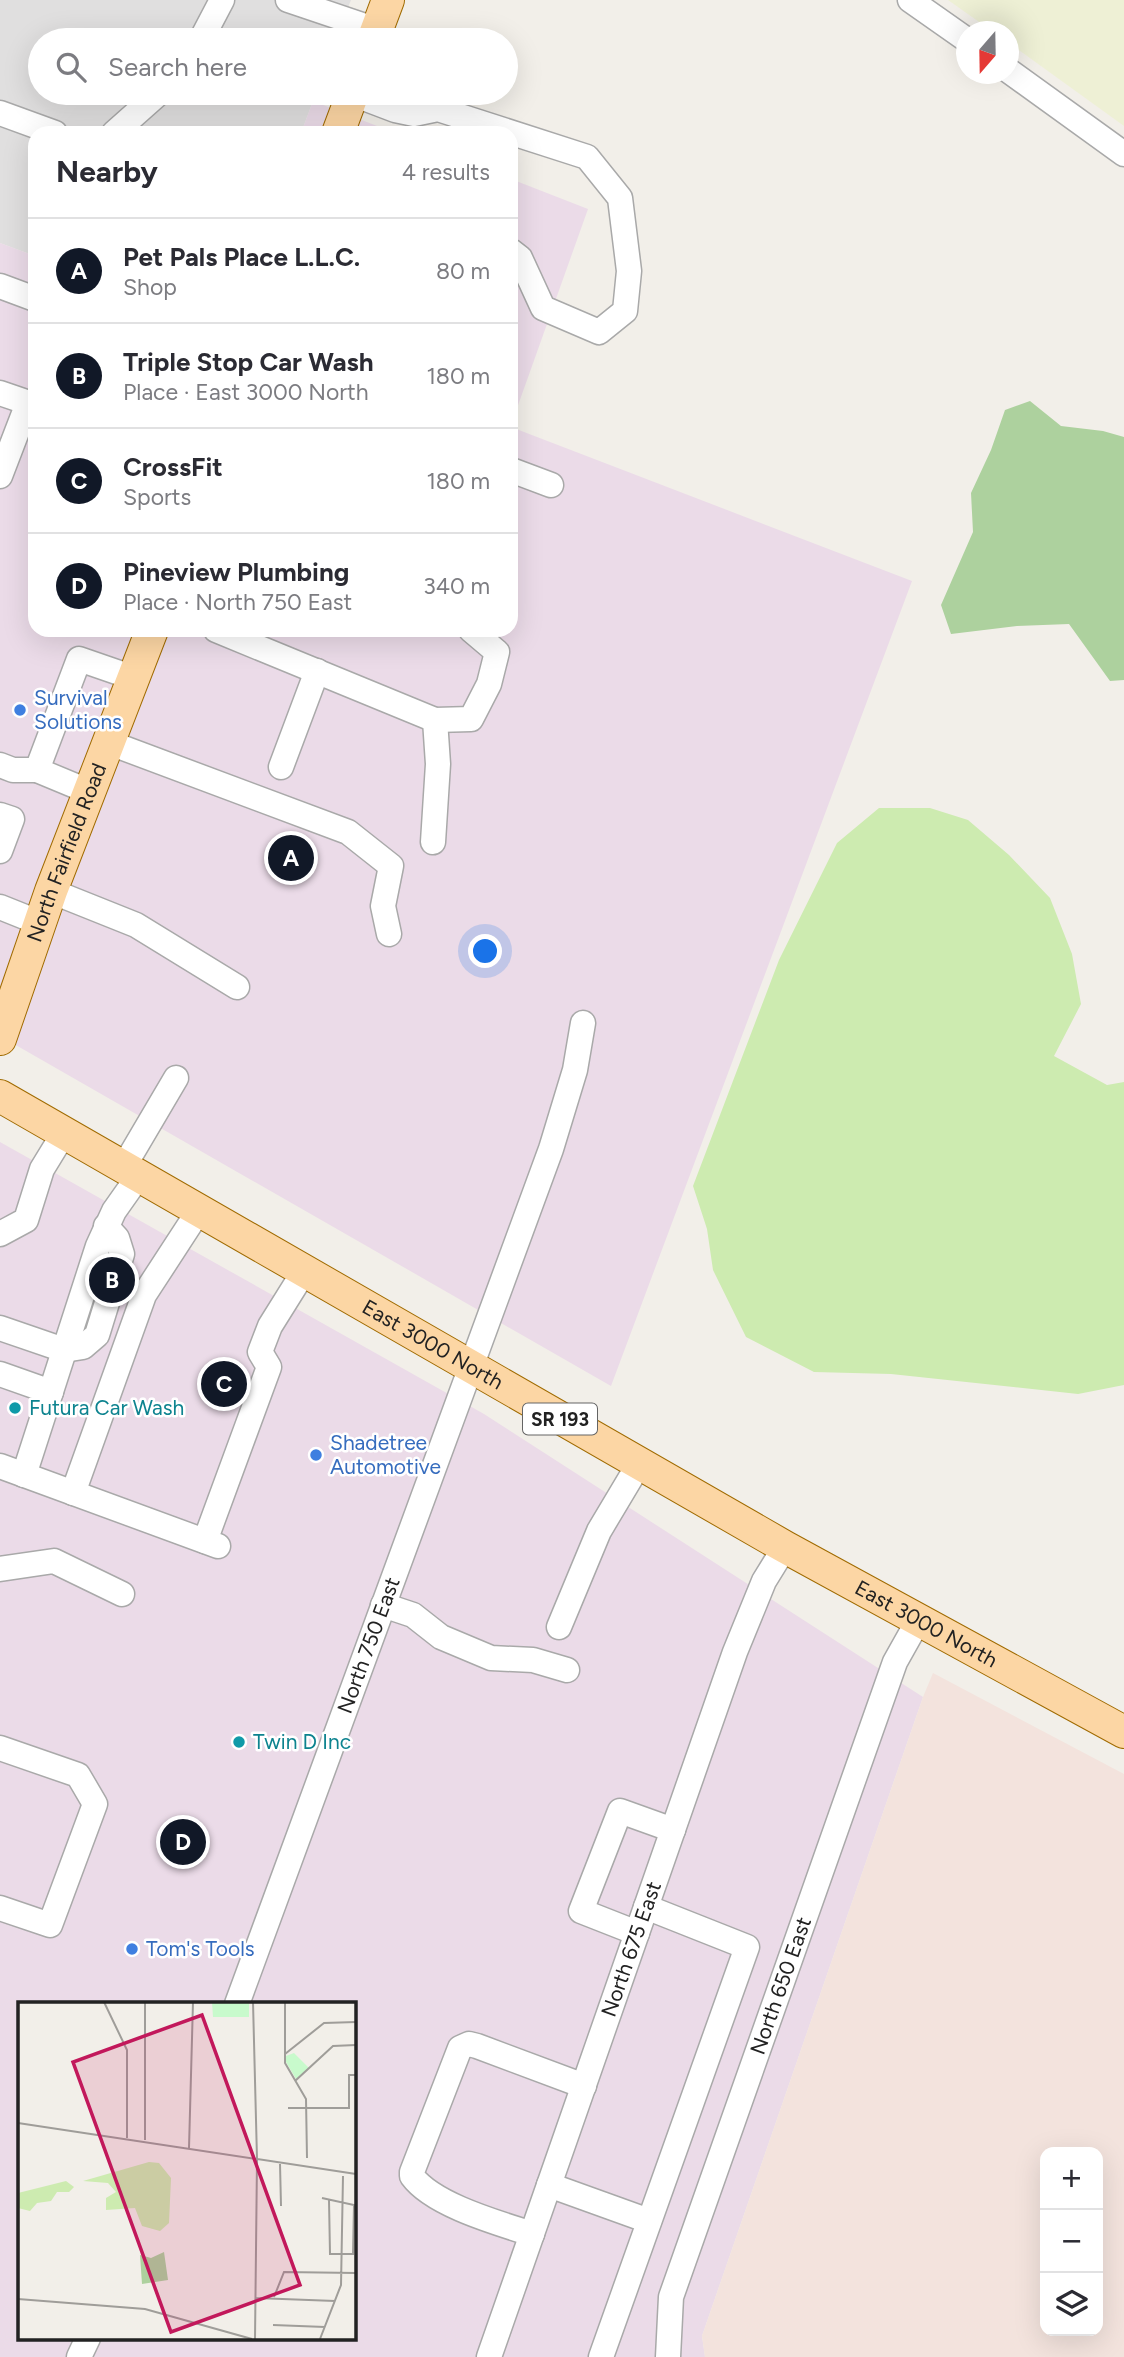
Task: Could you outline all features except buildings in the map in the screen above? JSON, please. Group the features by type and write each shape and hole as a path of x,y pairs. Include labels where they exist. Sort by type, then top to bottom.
{"main road":[{"path":"378,28 388,0"},
{"path":"341,126 348,105"},
{"name":"North Fairfield Road","path":"0,1040 9,981 40,923 149,637"},
{"name":"East 3000 North","path":"0,1096 639,1464 918,1621 1124,1732"}],"street":[{"path":"207,28 222,0"},
{"path":"288,0 358,28"},
{"path":"910,0 956,32"},
{"path":"1019,78 1124,154"},
{"path":"122,126 146,105"},
{"path":"383,105 414,114 438,108 493,126"},
{"path":"0,113 36,126"},
{"path":"518,134 587,157 620,198 629,271 625,311 599,332 543,308 518,256"},
{"path":"0,286 28,296"},
{"path":"0,393 28,403"},
{"path":"0,476 28,413"},
{"path":"518,473 551,485"},
{"path":"240,637 435,720 471,719 489,684 497,652 479,637"},
{"path":"37,769 79,659 134,678"},
{"path":"281,767 317,671"},
{"path":"433,842 438,764 435,720"},
{"path":"110,743 348,832 391,866 383,906 389,934"},
{"path":"0,765 13,770 37,769 90,792"},
{"path":"0,815 12,819 0,851"},
{"path":"0,891 0,899"},
{"path":"51,891 136,925 237,988"},
{"path":"0,907 40,923"},
{"name":"North 750 East","path":"238,2002 551,1149 575,1070 583,1023"},
{"path":"24,1475 106,1226 176,1078"},
{"path":"0,1234 26,1220 42,1169 64,1133"},
{"path":"73,1493 144,1295 198,1212"},
{"path":"0,1466 212,1544 269,1367 260,1352 270,1326 304,1270"},
{"path":"0,1328 64,1350"},
{"path":"0,1374 51,1392"},
{"path":"559,1627 599,1531 639,1464"},
{"name":"North 675 East","path":"489,2357 735,1652 764,1581 786,1547"},
{"path":"0,1569 54,1561 122,1594"},
{"path":"383,1605 413,1615 442,1637 491,1658 533,1660 567,1670"},
{"name":"North 650 East","path":"668,2357 671,2297 895,1662 918,1621"},
{"path":"0,1748 78,1776 95,1804 50,1925 0,1908"},
{"path":"637,1933 581,1911 620,1811 673,1830"},
{"path":"601,2357 747,1947 646,1907"},
{"path":"532,2234 488,2220 427,2192 416,2182 412,2172 460,2048 469,2044 477,2046 584,2086"},
{"path":"549,2185 649,2221"},
{"path":"79,2357 88,2340"}],"shaded area":[{"path":"0,0 351,0 340,28 28,28 28,105 312,105 304,126 28,126 28,253 0,243"},
{"path":"312,105 323,105 377,126 304,126"},
{"path":"518,182 588,209 518,405"},
{"path":"0,243 28,253 28,637 518,637 518,430 912,581 611,1386 0,1036"},
{"path":"0,1142 484,1414 923,1697 702,2336 705,2357 0,2357"},
{"path":"933,1673 1124,1774 1124,2357 705,2357 702,2336"}],"green space":[{"path":"948,0 1124,0 1124,126 1019,50 1019,21 978,21"},
{"path":"1030,401 1061,426 1103,431 1124,437 1124,680 1110,681 1069,624 1017,626 951,634 941,605 973,532 971,493 991,450 1005,410"},
{"path":"879,808 930,808 968,820 1009,855 1050,898 1072,954 1081,1004 1054,1056 1107,1085 1124,1082 1124,1385 1078,1394 891,1374 814,1372 746,1337 713,1270 707,1229 693,1186 779,960 837,843"}],"place":[{"name":"Survival Solutions","path":"20,710"},
{"name":"Pet Pals Place L.L.C.","path":"291,858"},
{"name":"Triple Stop Car Wash","path":"112,1280"},
{"name":"CrossFit","path":"224,1384"},
{"name":"Futura Car Wash","path":"15,1408"},
{"name":"Shadetree Automotive","path":"316,1455"},
{"name":"Twin D Inc","path":"239,1742"},
{"name":"Pineview Plumbing","path":"183,1842"},
{"name":"Tom's Tools","path":"132,1949"}]}
